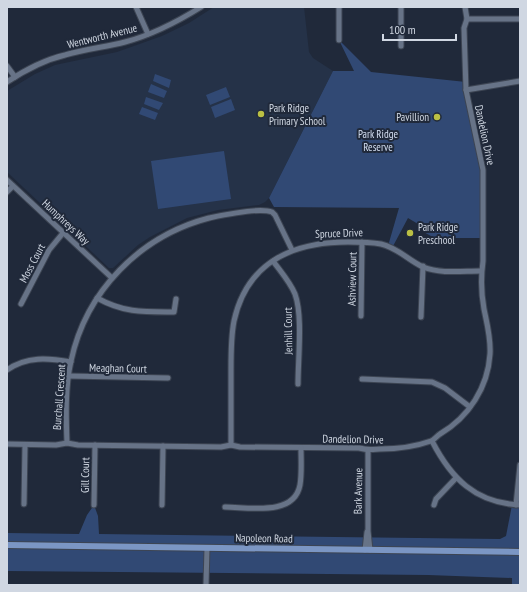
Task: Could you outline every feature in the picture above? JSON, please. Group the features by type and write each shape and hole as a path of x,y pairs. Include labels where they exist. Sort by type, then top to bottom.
{"main road":[{"name":"Napoleon Road","path":"7,545 520,552"}],"street":[{"path":"136,7 148,34"},
{"name":"Wentworth Avenue","path":"7,82 36,65 60,56 125,42 148,34 181,19 200,7"},
{"path":"339,7 339,40"},
{"path":"401,7 401,46"},
{"name":"Dandelion Drive","path":"7,444 56,445 67,443 78,446 221,447 231,445 240,447 359,448 368,451 406,447 432,441 453,425 470,407 484,381 490,356 490,336 483,302 483,280 480,271 483,261 483,178 480,153 466,90 464,28 467,19 465,7"},
{"path":"467,19 520,19"},
{"path":"7,66 15,77"},
{"path":"466,90 520,82"},
{"name":"Humphreys Way","path":"7,180 112,278"},
{"path":"7,192 13,186"},
{"name":"Burchall Crescent","path":"67,443 69,376 71,362 79,333 97,298 112,278 137,253 156,240 182,227 222,216 273,209 292,250"},
{"name":"Moss Court","path":"22,304 46,255 63,233"},
{"name":"Spruce Drive","path":"231,445 232,344 234,321 246,290 258,274 273,261 292,250 317,243 362,242 376,243 391,247 423,266 441,271 480,271"},
{"name":"Ashview Court","path":"361,316 362,242"},
{"name":"Jenhill Court","path":"273,261 290,284 297,300 299,315 298,384"},
{"path":"421,317 423,266"},
{"path":"97,298 113,307 124,310 167,312 174,312 176,299"},
{"path":"7,370 23,362 40,358 71,362"},
{"name":"Meaghan Court","path":"69,376 168,378"},
{"path":"362,379 432,382 444,388 470,407"},
{"path":"432,441 442,460 456,478 479,495 495,501 518,505 520,466"},
{"path":"24,504 25,444"},
{"name":"Gill Court","path":"94,505 95,445"},
{"path":"162,505 163,446"},
{"path":"225,507 274,507 289,502 295,497 300,485 301,448"},
{"name":"Bark Avenue","path":"367,550 368,451"},
{"path":"434,505 436,498 456,478"},
{"path":"206,585 207,548"}],"shaded area":[{"path":"214,7 304,7 309,52 313,58 333,71 269,198 265,202 259,205 218,210 187,218 150,237 138,245 113,268 109,268 7,172 7,91 35,74 55,65 117,52 162,36 189,23"}],"green space":[{"name":"Park Ridge Reserve","path":"339,40 371,72 466,82 480,153 483,238 439,238 438,240 422,231 423,227 408,218 392,248 388,246 399,208 274,207 269,198 333,71 354,71"},
{"path":"155,74 171,80 169,88 153,81"},
{"path":"151,84 167,91 164,98 148,92"},
{"path":"226,87 230,97 210,105 206,95"},
{"path":"146,97 163,103 159,110 144,104"},
{"path":"231,99 235,110 215,118 211,107"},
{"path":"142,107 158,113 155,120 139,114"},
{"path":"224,151 231,199 158,209 151,161"},
{"path":"94,505 98,516 99,534 500,539 506,536 512,505 520,505 520,585 512,585 512,578 428,575 7,571 7,533 79,534 87,515"}],"place":[{"name":"Park Ridge Primary School","path":"261,114"},
{"name":"Pavillion","path":"437,117"},
{"name":"Park Ridge Preschool","path":"410,233"}]}
